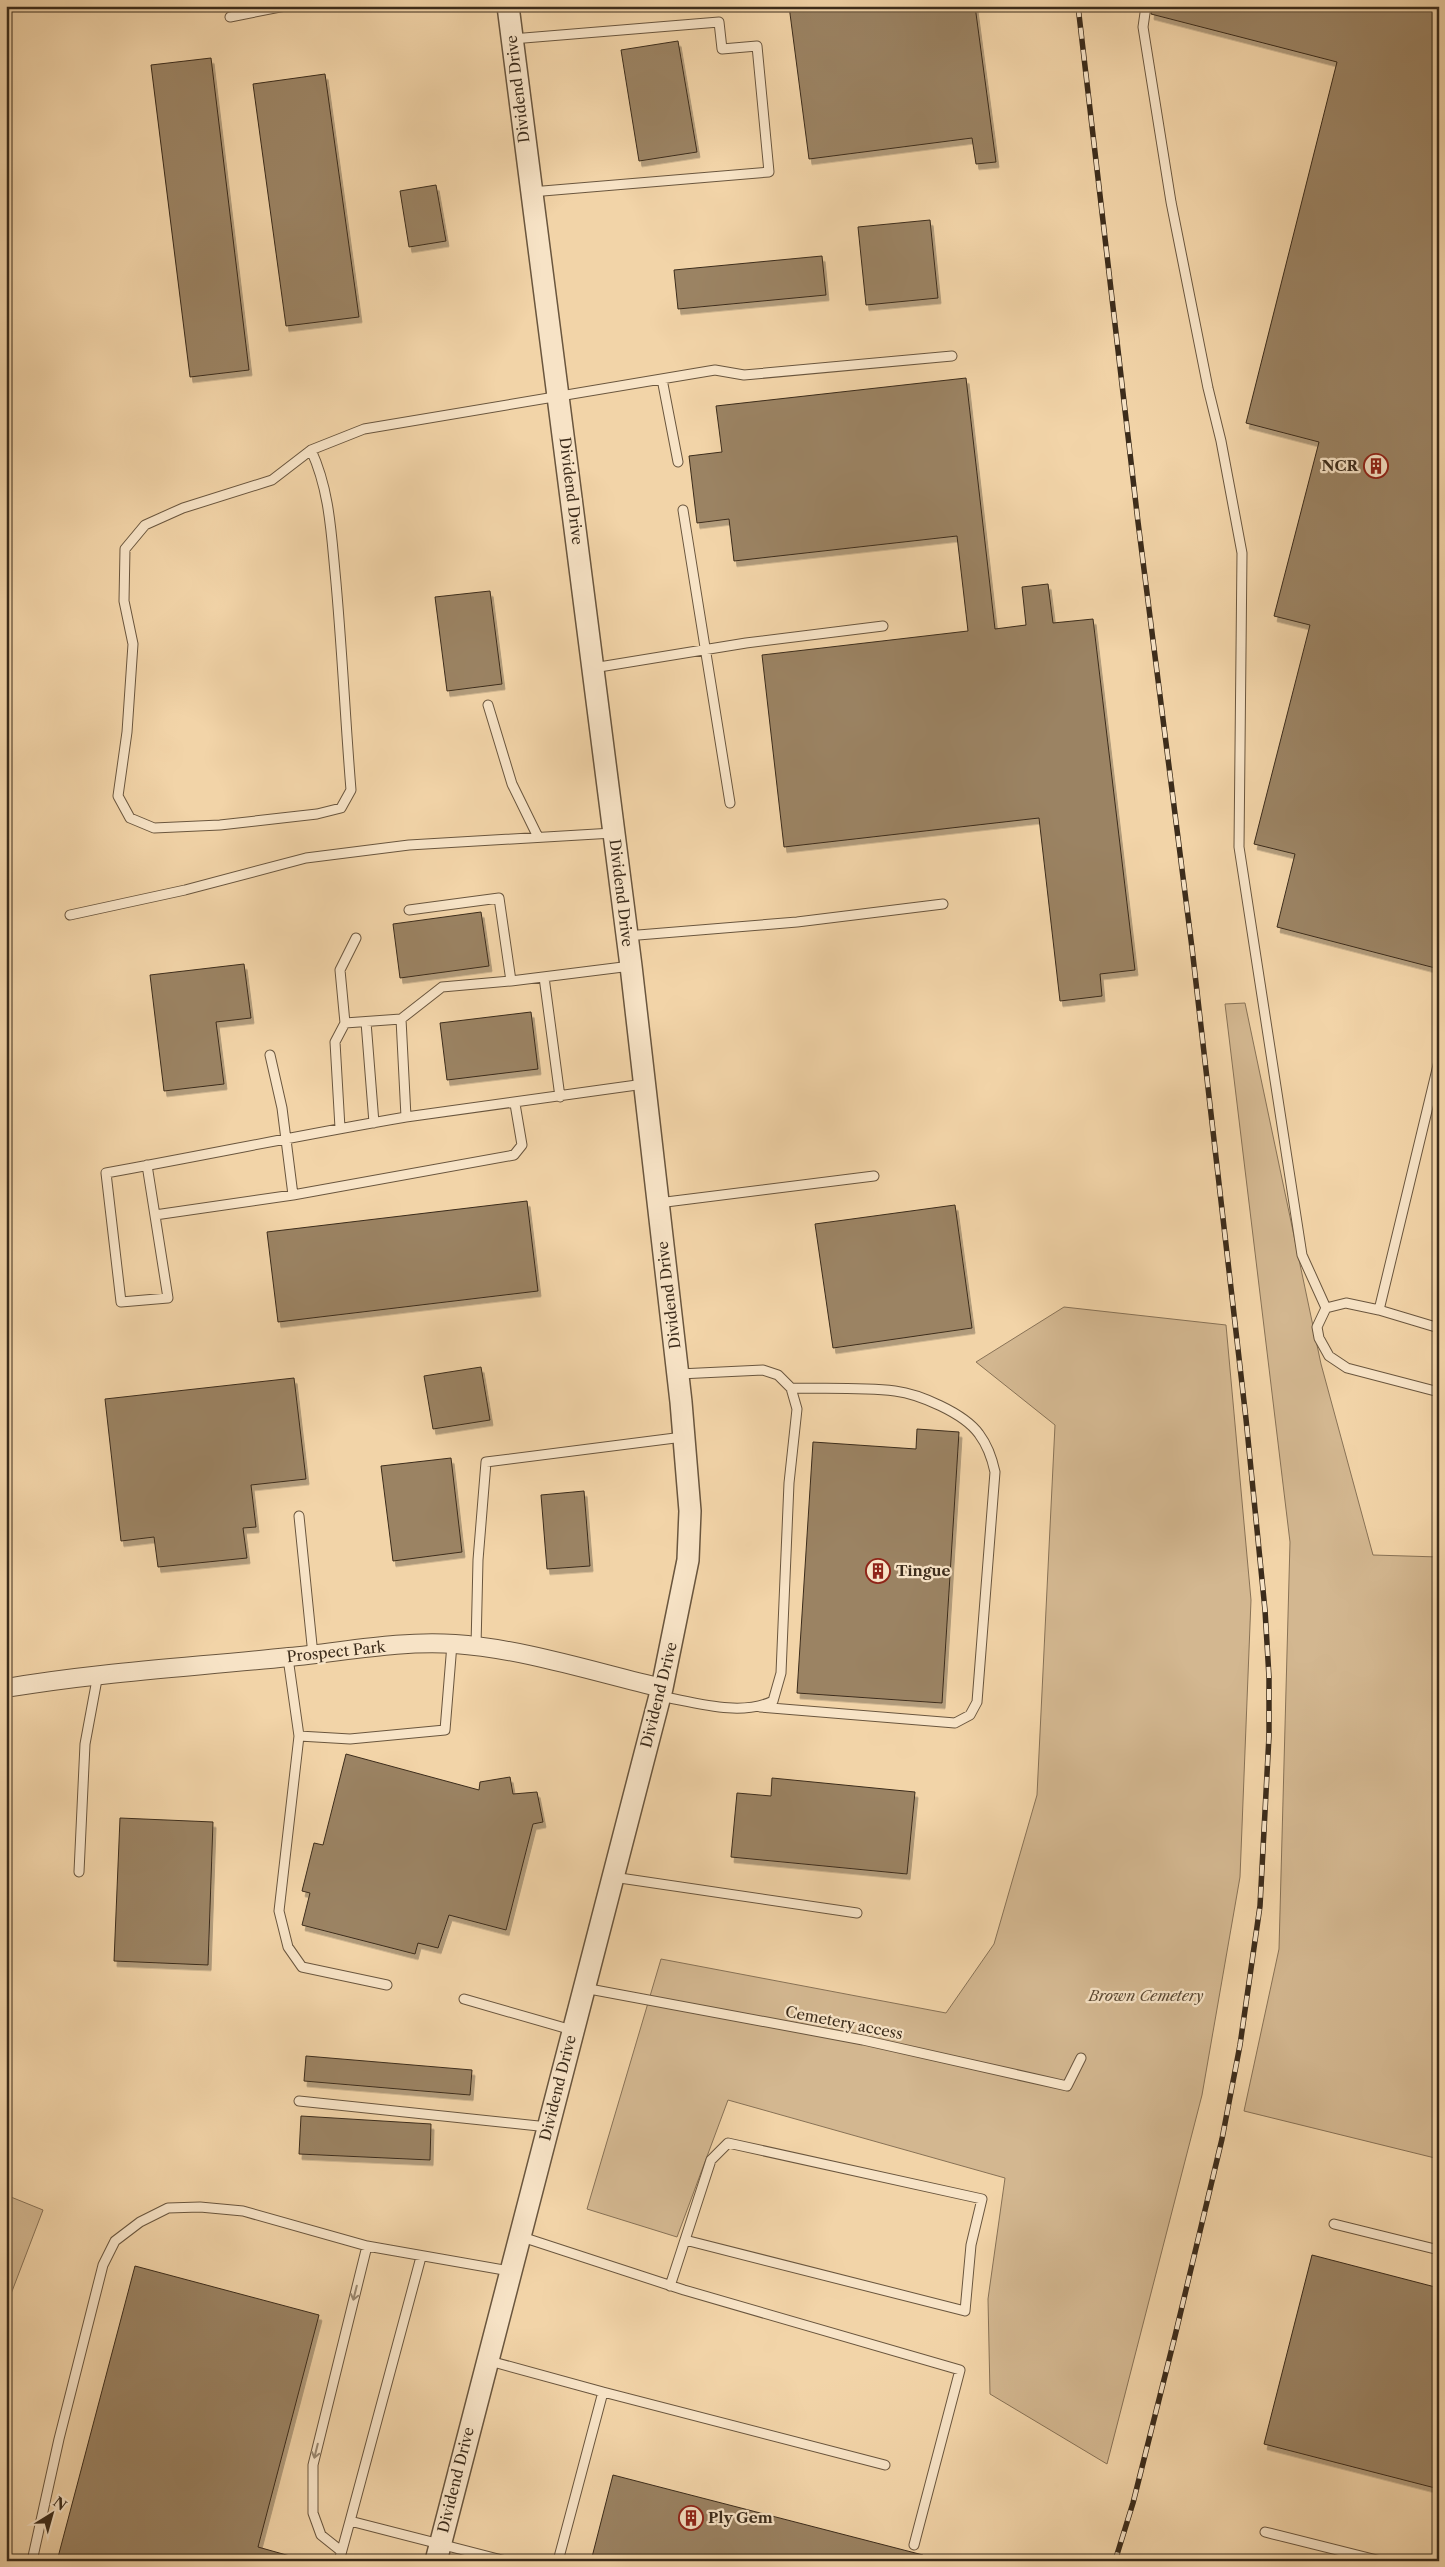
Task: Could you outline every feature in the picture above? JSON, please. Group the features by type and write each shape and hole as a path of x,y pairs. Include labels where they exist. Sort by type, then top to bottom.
{"street":[{"name":"Dividend Drive","path":"438,2553 486,2360 660,1692 688,1560 690,1511 678,1374 631,966 508,6"},
{"name":"Prospect Park","path":"6,1688 98,1673 288,1658 411,1644 452,1644 496,1648 660,1692"}],"lane":[{"path":"230,17 284,6"},
{"path":"1146,6 1144,27 1171,202 1208,388 1221,441 1242,554 1239,847 1302,1255 1326,1308 1317,1327 1319,1338 1330,1356 1347,1368 1439,1392"},
{"path":"512,39 720,22 722,48 756,46 769,172 531,192"},
{"path":"311,450 321,473 328,502 340,622 351,790 341,808 317,814 220,825 154,828 130,818 118,796 127,732 133,644 124,600 125,549 145,525 184,508 272,480 311,450 364,429 715,370 744,375 952,356"},
{"path":"662,379 678,462"},
{"path":"683,510 730,803"},
{"path":"594,668 705,649 884,626"},
{"path":"488,705 512,784 538,837"},
{"path":"70,915 185,890 306,858 409,845 613,833"},
{"path":"409,910 499,898 511,981"},
{"path":"626,936 797,922 943,904"},
{"path":"340,1128 335,1042 344,1023 340,970 356,938"},
{"path":"344,1023 400,1019 442,987 511,981 631,966"},
{"path":"544,977 560,1097"},
{"path":"400,1019 406,1118"},
{"path":"366,1022 374,1123"},
{"path":"270,1055 286,1138 293,1195"},
{"path":"1379,1310 1439,1061"},
{"path":"147,1165 168,1298 121,1302 106,1173 147,1165 250,1147 340,1128 644,1084"},
{"path":"155,1214 293,1195 514,1154 522,1145 514,1104"},
{"path":"658,1204 874,1176"},
{"path":"1326,1308 1346,1303 1379,1310 1439,1328"},
{"path":"678,1374 764,1370 778,1375 791,1388 797,1409 789,1483 781,1673 772,1700 760,1707"},
{"path":"660,1692 734,1708 760,1707 955,1723 970,1715 977,1702 995,1472 991,1453 978,1432 951,1412 917,1396 895,1391 791,1388"},
{"path":"476,1646 478,1560 486,1462 683,1437"},
{"path":"299,1516 313,1655"},
{"path":"299,1736 350,1739 445,1730 452,1644"},
{"path":"288,1658 299,1736 279,1911 288,1947 302,1968 387,1985"},
{"path":"79,1872 85,1744 98,1673"},
{"path":"613,1877 857,1913"},
{"name":"Cemetery access","path":"583,1988 863,2040 1067,2086 1081,2058"},
{"path":"464,1999 572,2030"},
{"path":"299,2101 548,2127"},
{"path":"670,2286 711,2160 728,2143 982,2199 971,2245 965,2311 685,2240"},
{"path":"32,2561 103,2265 115,2241 140,2222 168,2208 200,2207 243,2211 366,2246 510,2271"},
{"path":"1334,2224 1439,2250"},
{"path":"519,2236 670,2286 960,2370 914,2545"},
{"path":"341,2551 321,2535 313,2513 313,2465 366,2246"},
{"path":"339,2561 421,2257"},
{"path":"486,2360 885,2465"},
{"path":"558,2561 603,2392"},
{"path":"350,2521 438,2553 506,2561"},
{"path":"1265,2532 1381,2561"}],"green space":[{"path":"1245,1003 1321,1364 1373,1555 1439,1557 1439,2159 1244,2111 1279,1949 1290,1542 1225,1004"},
{"name":"Brown Cemetery","path":"1064,1307 1226,1325 1251,1600 1240,1877 1202,2095 1107,2464 990,2394 988,2299 1005,2178 728,2100 677,2237 587,2209 661,1959 946,2013 994,1944 1037,1795 1055,1425 976,1362"},
{"path":"6,2195 43,2210 6,2307"}],"building":[{"path":"789,6 975,6 996,162 976,164 972,138 809,159"},
{"name":"NCR","path":"1152,6 1439,6 1439,969 1277,927 1295,854 1254,844 1310,625 1274,616 1319,442 1246,423 1337,62 1151,14"},
{"path":"678,41 697,152 639,161 621,50"},
{"path":"211,58 249,370 190,377 151,65"},
{"path":"325,74 359,317 286,326 253,84"},
{"path":"436,185 446,241 409,247 400,191"},
{"path":"930,220 938,298 866,305 858,227"},
{"path":"822,256 826,295 678,309 674,270"},
{"path":"966,378 995,629 1026,625 1022,587 1048,584 1053,623 1093,619 1135,970 1100,974 1102,996 1060,1001 1039,818 784,847 762,655 968,631 957,536 734,561 729,519 697,523 689,456 722,452 716,406"},
{"path":"490,591 502,684 447,691 435,597"},
{"path":"481,912 489,966 400,978 393,924"},
{"path":"244,964 251,1018 216,1022 224,1084 164,1091 150,975"},
{"path":"531,1012 538,1069 447,1080 440,1023"},
{"path":"527,1201 538,1291 278,1322 267,1232"},
{"path":"955,1205 972,1328 833,1348 815,1224"},
{"path":"481,1367 490,1420 433,1429 424,1376"},
{"path":"294,1378 306,1479 251,1485 256,1527 243,1528 247,1558 158,1567 154,1537 121,1541 105,1399"},
{"name":"Tingue","path":"917,1429 959,1432 942,1703 797,1693 813,1442 916,1449"},
{"path":"451,1458 462,1552 393,1561 381,1466"},
{"path":"584,1491 590,1566 547,1569 541,1495"},
{"path":"346,1754 479,1790 480,1782 510,1777 513,1794 537,1792 543,1822 533,1824 506,1930 449,1915 438,1948 418,1943 415,1954 302,1925 310,1893 302,1891 314,1843 323,1845"},
{"path":"772,1778 915,1792 907,1874 731,1857 737,1793 771,1796"},
{"path":"120,1818 213,1822 208,1965 114,1961"},
{"path":"306,2056 472,2070 470,2095 304,2081"},
{"path":"301,2116 431,2124 430,2160 299,2154"},
{"path":"1312,2255 1439,2288 1439,2489 1264,2444"},
{"path":"135,2266 319,2315 258,2547 290,2556 290,2561 57,2561"},
{"name":"Ply Gem","path":"613,2475 923,2555 922,2561 591,2561"}],"railway":[{"path":"1078,6 1138,522 1192,948 1246,1419 1265,1610 1269,1677 1269,1736 1260,1906 1240,2045 1222,2139 1175,2336 1133,2503 1115,2561"}],"place":[{"name":"NCR","path":"1376,466"},
{"name":"Tingue","path":"878,1571"},
{"name":"Ply Gem","path":"691,2518"}]}
